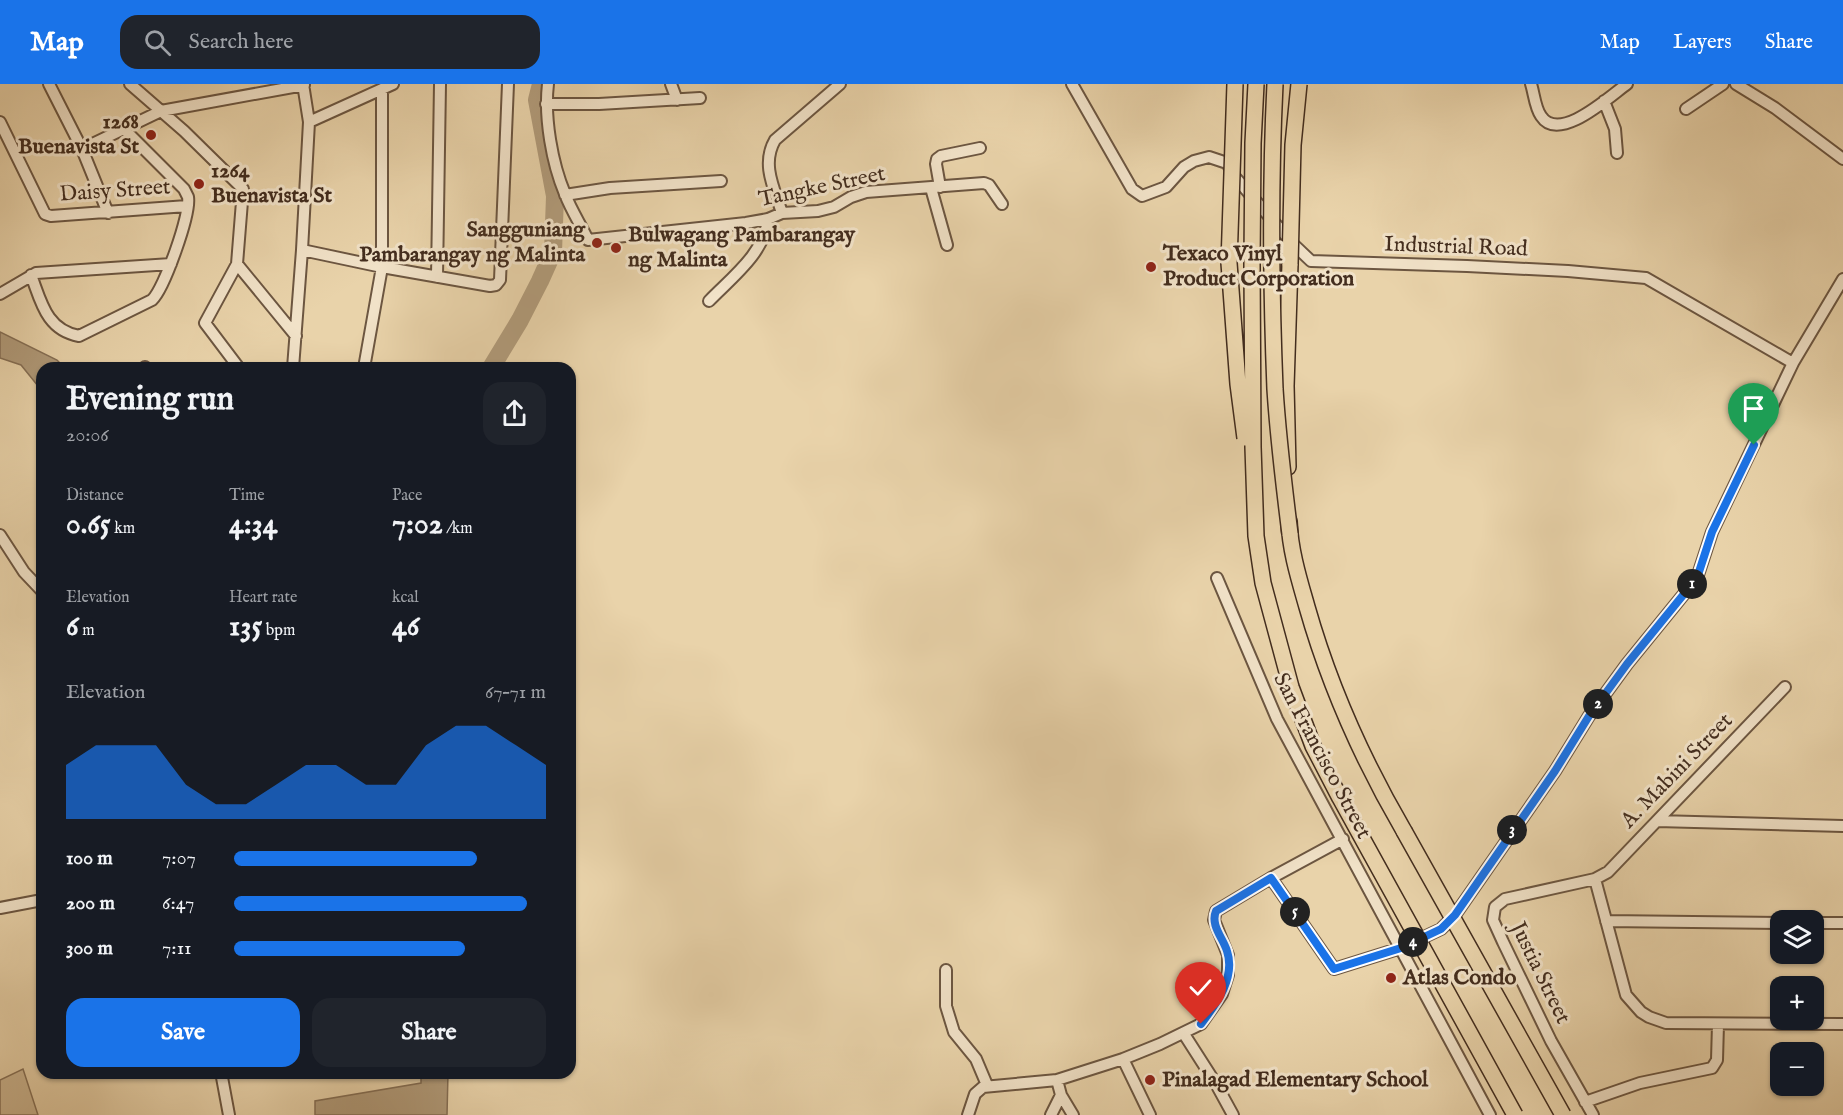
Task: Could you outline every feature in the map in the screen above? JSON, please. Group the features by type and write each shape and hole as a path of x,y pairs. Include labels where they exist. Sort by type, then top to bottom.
{"highway":[{"path":"1235,84 1229,263 1238,384 1256,536 1263,584 1275,629 1291,687 1313,746 1515,1115"},
{"path":"1256,84 1252,143 1252,274 1256,536"},
{"path":"1275,84 1272,143 1275,389 1290,534 1310,619 1350,729 1374,779 1563,1115"},
{"path":"1290,534 1286,387 1293,145 1299,84"}],"street":[{"path":"49,84 82,150 108,213"},
{"path":"130,84 243,189 237,264 205,323 234,362"},
{"path":"82,150 161,111 303,84 309,122 294,362"},
{"path":"309,122 393,84"},
{"path":"437,277 440,84"},
{"path":"302,250 437,277 496,285 500,280 508,84"},
{"name":"Tangke Street","path":"548,84 546,104 556,169 565,195 588,240 746,223 768,219 782,213 834,207 851,197 866,192 984,183 989,185 1002,204"},
{"path":"672,84 677,100"},
{"path":"782,213 768,169 771,147 775,140 840,84"},
{"name":"Industrial Road","path":"1072,84 1125,179 1132,189 1142,196 1166,187 1184,167 1209,158 1227,163 1235,177 1311,261 1535,269 1646,278 1793,363"},
{"path":"1531,84 1541,116 1549,123 1558,126 1566,125 1627,84"},
{"path":"1686,109 1723,84"},
{"path":"1736,84 1775,108 1843,159"},
{"path":"365,362 382,267 381,88"},
{"path":"546,104 599,104 699,98"},
{"path":"1604,101 1615,129 1617,153"},
{"name":"Daisy Street","path":"0,122 45,214 51,216 108,213 188,206"},
{"path":"31,275 49,320 79,336 152,300 159,292 171,264 188,206 188,196 125,130"},
{"path":"948,245 936,188 937,159 941,156 980,148"},
{"path":"565,195 610,188 721,181"},
{"path":"709,301 759,248 766,236 768,219"},
{"path":"0,294 31,275 171,264"},
{"path":"237,264 297,336"},
{"path":"1271,878 1334,969 1401,948 1441,929 1455,915 1555,771 1589,716 1627,664 1697,578 1712,532 1793,363 1843,279"},
{"path":"0,535 24,573 36,585"},
{"name":"San Francisco Street","path":"1217,578 1276,719 1343,839 1490,1115"},
{"name":"A. Mabini Street","path":"1595,879 1608,872 1785,687"},
{"path":"1657,821 1843,826"},
{"path":"968,1115 975,1094 985,1086 1057,1080 1123,1059 1184,1034 1201,1024 1222,994 1227,981 1228,955 1215,926 1216,911 1343,839"},
{"path":"1595,879 1624,989 1635,1007 1649,1017 1666,1023 1843,1024"},
{"name":"Justia Street","path":"1593,1115 1551,1041 1493,920 1493,914 1495,907 1505,899 1595,879"},
{"path":"0,908 36,901"},
{"path":"1606,921 1770,923"},
{"path":"1824,923 1843,924"},
{"path":"946,970 945,1006 954,1032 976,1059 985,1086"},
{"path":"1585,1102 1640,1083 1712,1068 1717,1060 1718,1024"},
{"path":"1184,1034 1233,1115"},
{"path":"1123,1059 1150,1115"},
{"path":"222,1079 230,1115"},
{"path":"1057,1080 1061,1095 1073,1115"},
{"path":"1051,1115 1061,1095"}],"shaded area":[{"path":"0,332 59,362 36,362 36,384 21,365 0,358"},
{"path":"23,1069 38,1115 0,1115 0,1080"},
{"path":"421,1079 448,1079 447,1115 315,1115 315,1101 421,1083"}],"waterway":[{"path":"495,362 520,320 553,252 555,196 537,100 541,84"}],"place":[{"name":"1268 Buenavista St","path":"151,135"},
{"name":"1264 Buenavista St","path":"199,184"},
{"name":"Sangguniang Pambarangay ng Malinta","path":"597,243"},
{"name":"Bulwagang Pambarangay ng Malinta","path":"616,248"},
{"name":"Texaco Vinyl Product Corporation","path":"1151,267"},
{"name":"Atlas Condo","path":"1391,978"},
{"name":"Pinalagad Elementary School","path":"1150,1080"}],"route":[{"path":"1201,1024 1222,994 1228,975 1228,955 1215,926 1216,911 1271,878 1334,969 1401,948 1441,929 1455,915 1515,825 1555,771 1589,716 1627,664 1697,578 1712,532 1754,445"}]}
